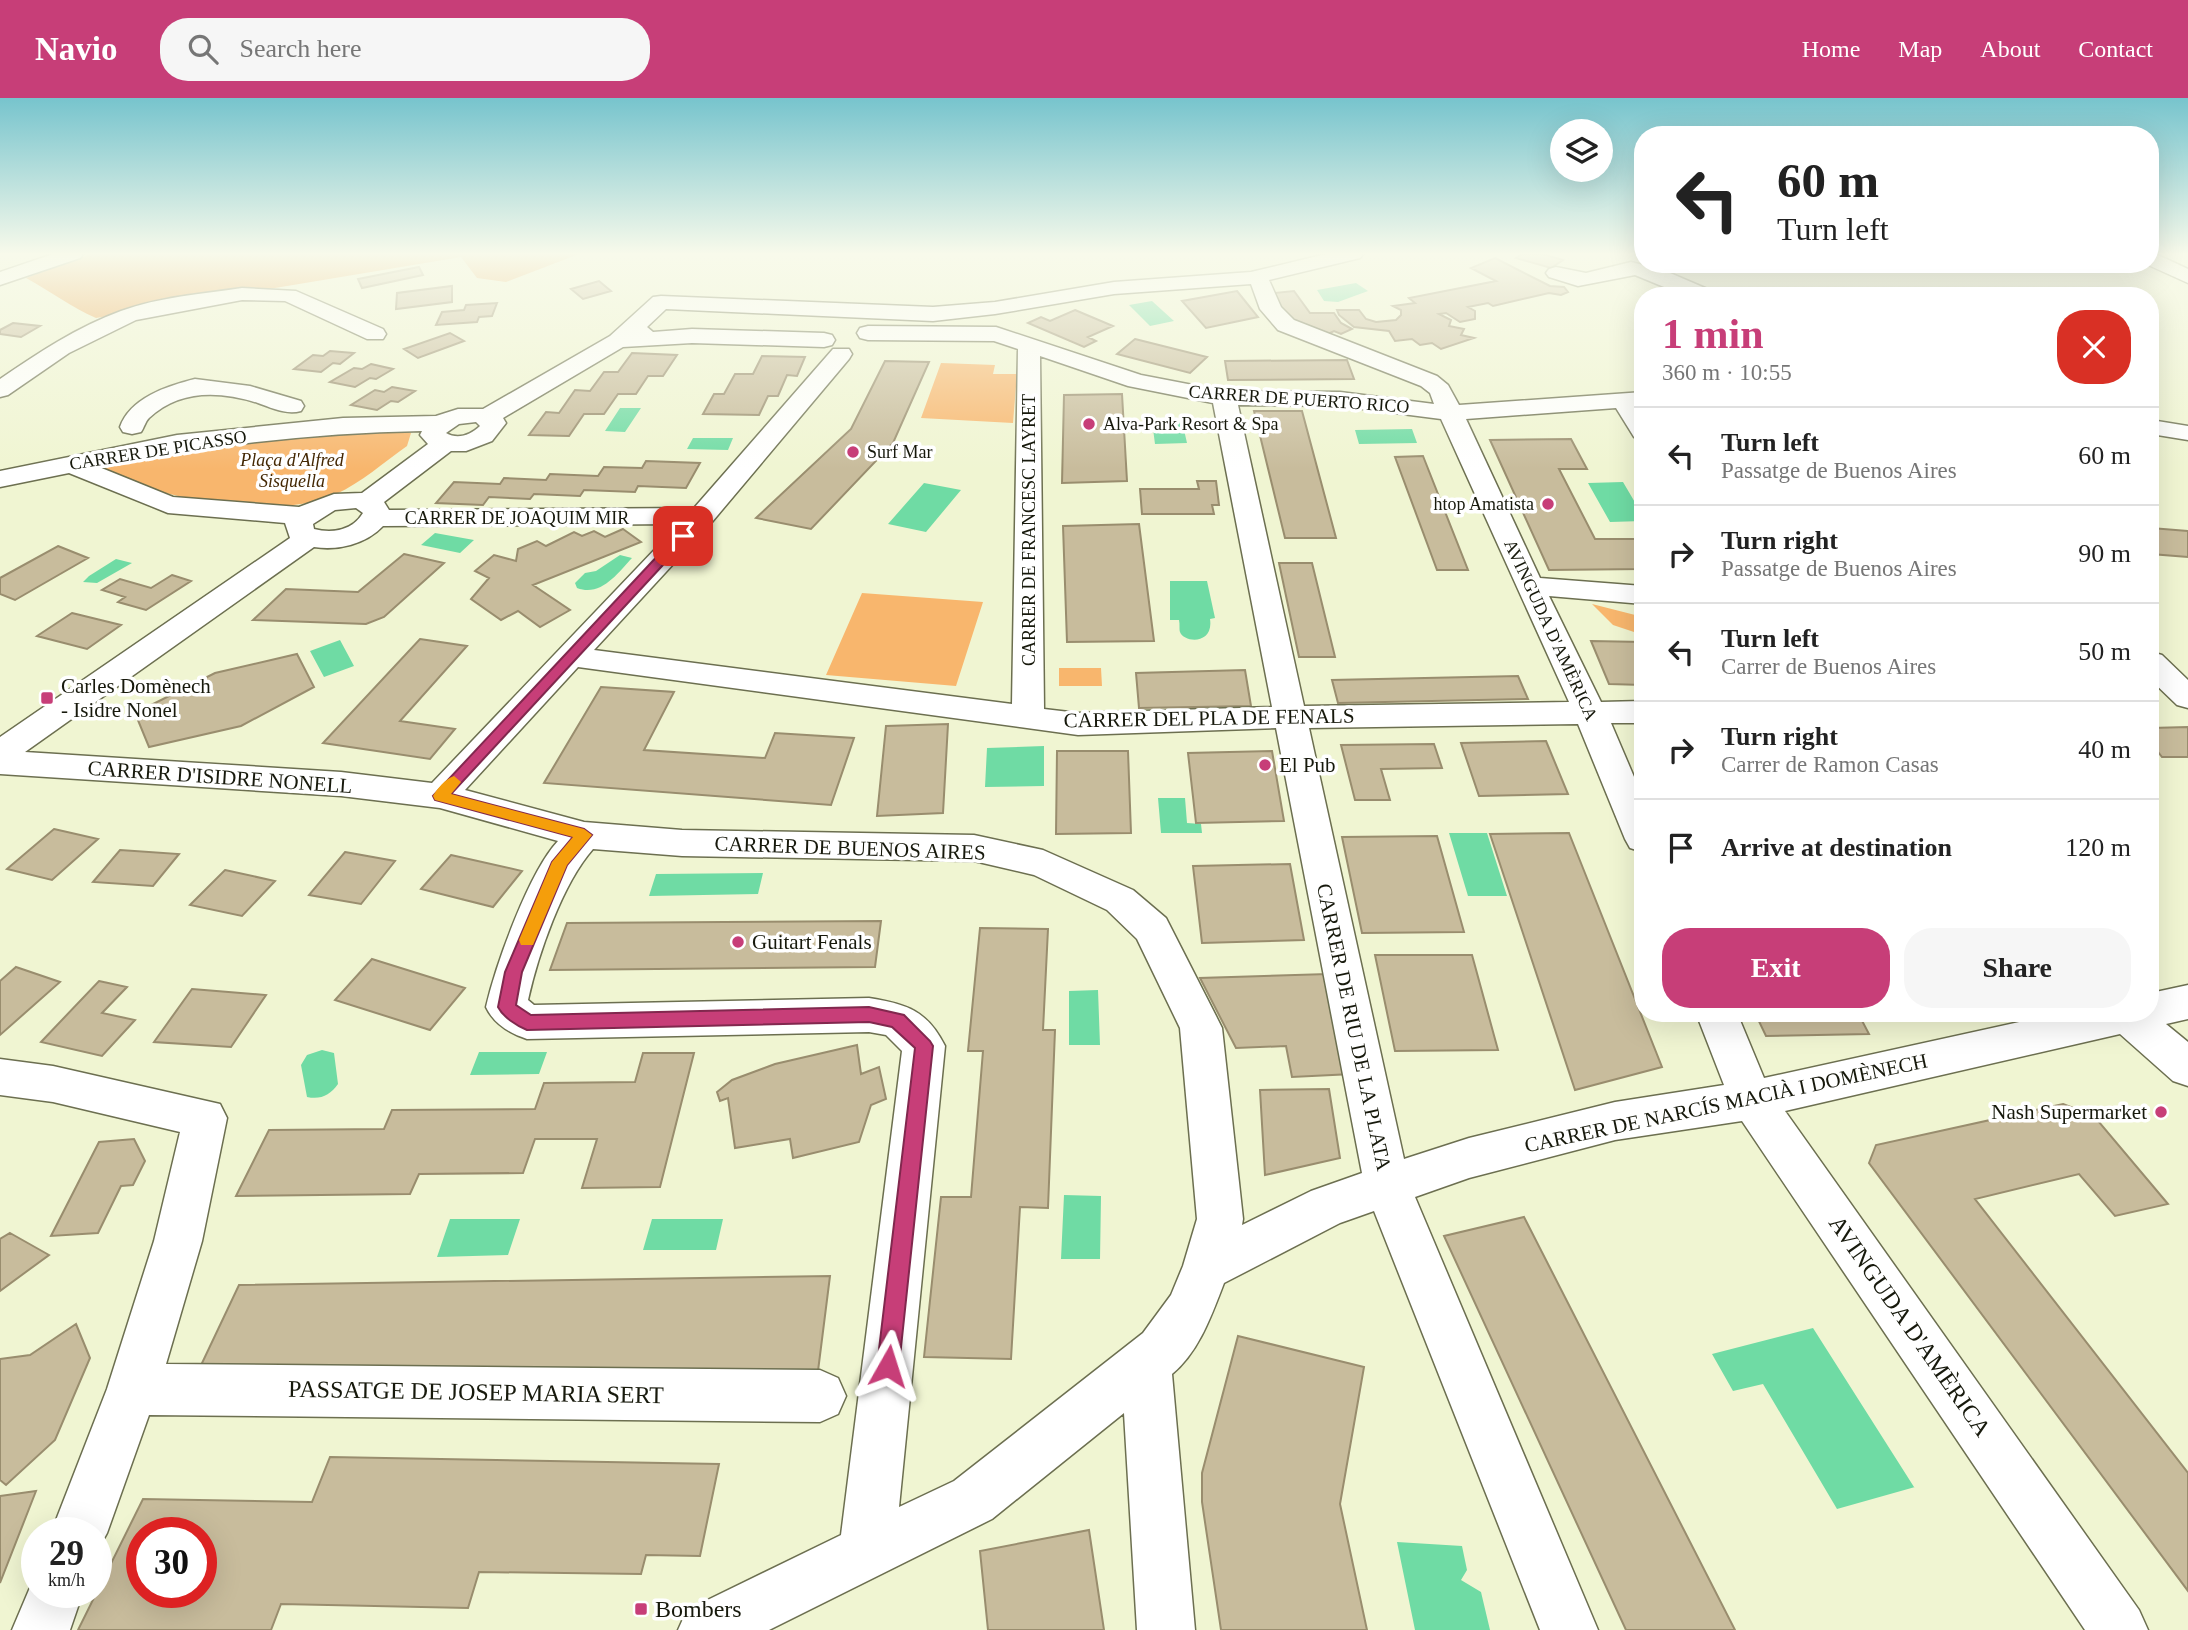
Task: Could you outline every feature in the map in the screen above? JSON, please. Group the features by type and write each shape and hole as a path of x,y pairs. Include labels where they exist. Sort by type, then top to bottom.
{"street":[{"path":"0,390 61,348 107,325"},
{"path":"356,325 375,334"},
{"path":"618,341 635,325"},
{"name":"AVINGUDA D'AMÈRICA","path":"1287,325 1386,362 1429,381 1440,390 1590,712 1634,817"},
{"name":"CARRER DE PUERTO RICO","path":"618,341 692,336 1029,345 1136,381 1224,398 1340,399 1450,413 1633,400"},
{"path":"440,796 702,516 851,340"},
{"name":"CARRER DE PICASSO","path":"0,479 177,443 343,425 444,433 465,443 489,432 494,423 486,417 618,341"},
{"name":"CARRER DE FRANCESC LAYRET","path":"1028,716 1029,345"},
{"path":"343,425 250,393 195,386 167,396 135,416 122,433 81,461 168,505 307,527 332,540 359,532 371,510 444,433"},
{"name":"CARRER DE RIU DE LA PLATA","path":"1224,398 1387,1186 1569,1630"},
{"path":"122,433 301,412"},
{"path":"2159,420 2188,424"},
{"path":"2159,428 2188,433"},
{"name":"CARRER DE JOAQUIM MIR","path":"371,510 702,516"},
{"path":"0,753 307,527"},
{"path":"1529,586 1634,594"},
{"name":"CARRER DEL PLA DE FENALS","path":"569,656 1078,724 1290,717 1634,712"},
{"path":"2159,670 2188,701"},
{"path":"2159,703 2188,701"},
{"name":"CARRER D'ISIDRE NONELL","path":"0,762 341,784 440,796"},
{"name":"CARRER DE BUENOS AIRES","path":"440,796 584,835 682,843 974,848 1043,864 1120,900 1152,929 1202,1028 1214,1243"},
{"path":"584,835 560,862 514,972 506,1007 527,1023 869,1015 898,1020 924,1046 867,1552"},
{"name":"CARRER DE NARCÍS MACIÀ I DOMÈNECH","path":"2159,1008 2188,1002"},
{"name":"AVINGUDA D'AMÈRICA","path":"1720,1022 1752,1100 2119,1630"},
{"name":"CARRER DE NARCÍS MACIÀ I DOMÈNECH","path":"1214,1243 1469,1158 1615,1121 1752,1100 2095,1022"},
{"path":"2144,1022 2188,1068"},
{"path":"0,1077 53,1084 205,1118 177,1241 133,1389 85,1517"},
{"path":"707,1630 973,1500 1161,1351 1188,1312 1214,1243"},
{"path":"1146,1363 1166,1630"},
{"name":"PASSATGE DE JOSEP MARIA SERT","path":"133,1389 820,1396"},
{"path":"41,1630 49,1608"}],"green space":[{"path":"941,363 995,365 993,374 1017,374 1013,423 921,418"},
{"name":"Plaça d'Alfred Sisquella","path":"390,428 411,433 407,446 345,489 310,502 280,506 216,503 152,489 97,470 103,462 136,454"},
{"path":"862,593 983,602 956,686 826,675"},
{"path":"1592,604 1634,615 1634,632 1613,625"},
{"path":"1059,668 1101,668 1102,686 1059,686"}],"shaded area":[{"path":"620,408 641,408 625,432 605,431"},
{"path":"1152,421 1182,421 1187,443 1155,444"},
{"path":"1412,429 1417,443 1359,444 1355,430"},
{"path":"693,438 733,438 728,450 687,449"},
{"path":"1623,482 1634,501 1634,521 1610,522 1588,483"},
{"path":"924,483 961,490 926,532 888,524"},
{"path":"435,533 474,540 460,553 421,545"},
{"path":"620,555 632,558 608,582 594,589 577,588 575,583 585,573 596,571"},
{"path":"116,559 132,563 97,583 83,582 89,576"},
{"path":"1170,581 1207,581 1215,618 1210,619 1208,634 1192,640 1180,632 1179,620 1170,620"},
{"path":"340,640 354,666 324,677 310,651"},
{"path":"1044,746 1044,786 985,787 987,748"},
{"path":"1158,798 1185,798 1187,823 1201,824 1202,833 1161,833"},
{"path":"1449,833 1487,833 1507,896 1468,896"},
{"path":"763,873 758,894 649,896 656,874"},
{"path":"1098,990 1100,1045 1069,1045 1069,991"},
{"path":"322,1050 334,1053 338,1084 325,1096 307,1097 301,1065 307,1055"},
{"path":"479,1052 547,1052 539,1074 470,1075"},
{"path":"1064,1195 1101,1196 1100,1259 1061,1259"},
{"path":"450,1219 520,1219 508,1255 437,1257"},
{"path":"652,1219 723,1219 716,1250 643,1250"},
{"path":"1813,1328 1915,1487 1837,1509 1763,1384 1733,1391 1712,1354"},
{"path":"1397,1542 1462,1546 1467,1570 1461,1580 1481,1592 1490,1630 1415,1630"}],"building":[{"path":"8,325 40,326 21,337 0,334 0,330"},
{"path":"1034,325 1113,326 1088,337 1096,341 1084,347"},
{"path":"1304,325 1346,325 1352,329 1341,334 1334,331 1328,334"},
{"path":"1352,325 1449,325 1464,329 1461,335 1474,338 1441,349 1432,343 1420,345 1412,339 1395,341 1389,331"},
{"path":"450,333 464,341 418,358 404,349"},
{"path":"1135,339 1207,357 1190,373 1117,354"},
{"path":"330,351 354,353 340,364 333,363 321,372 294,369 313,355 323,356"},
{"path":"632,353 677,355 663,376 648,376 636,394 618,394 604,414 584,414 569,436 529,435 546,412 559,413 575,390 590,391 604,372 618,372"},
{"path":"762,356 805,357 797,376 787,375 778,396 768,396 759,415 703,414 714,394 724,394 735,374 753,374"},
{"path":"1347,360 1354,379 1228,380 1225,361"},
{"path":"885,361 929,362 893,443 811,529 756,518 851,429"},
{"path":"371,364 393,369 355,387 330,382 354,368 362,369"},
{"path":"392,387 415,391 398,402 391,401 377,410 351,405 375,390 384,392"},
{"path":"1122,394 1127,481 1062,483 1064,395"},
{"path":"1254,411 1302,411 1336,538 1285,538"},
{"name":"htop Amatista","path":"1571,439 1587,469 1559,469 1595,539 1634,539 1634,569 1549,570 1490,440"},
{"path":"1423,456 1468,570 1437,570 1395,457"},
{"path":"646,461 700,463 686,488 638,486 635,492 584,490 580,496 534,494 530,499 489,497 483,505 436,503 454,482 500,484 504,478 546,480 550,474 598,476 604,467 642,468"},
{"path":"1197,481 1216,481 1219,505 1212,505 1214,514 1142,514 1140,489 1199,489"},
{"path":"1139,524 1154,641 1067,642 1063,526"},
{"path":"623,529 641,542 533,585 570,610 540,627 518,611 501,620 471,599 489,578 475,571 494,555 516,561 518,549 537,541 546,546 574,532 582,536 594,531 605,537"},
{"path":"2159,529 2188,531 2188,557 2159,555"},
{"path":"58,546 88,558 15,600 0,594 0,578"},
{"path":"404,554 444,563 384,617 366,624 253,620 286,589 358,592"},
{"path":"1279,563 1312,563 1335,657 1299,657"},
{"path":"172,575 191,581 146,610 118,602 125,597 102,590 120,579 151,588"},
{"path":"72,613 121,625 87,649 37,636"},
{"path":"420,639 467,646 400,721 455,729 430,759 323,743"},
{"path":"1591,641 1634,642 1634,685 1609,684"},
{"path":"297,654 314,687 241,726 149,747 135,713 215,673"},
{"path":"1245,670 1251,706 1139,708 1136,673"},
{"path":"1518,676 1528,699 1338,703 1332,680"},
{"path":"601,687 674,692 644,750 765,758 775,733 854,738 831,805 544,783"},
{"path":"948,724 943,813 877,816 886,726"},
{"path":"2188,727 2188,757 2162,757 2159,753 2159,728"},
{"path":"1546,741 1568,794 1479,796 1461,743"},
{"path":"1434,744 1442,768 1381,769 1390,800 1355,800 1341,745"},
{"path":"1057,751 1128,751 1131,833 1056,834"},
{"path":"1272,751 1284,821 1196,823 1188,753"},
{"path":"54,829 98,839 52,880 7,869"},
{"path":"1569,833 1634,997 1634,1022 1644,1022 1662,1067 1575,1090 1490,834"},
{"path":"1437,836 1464,932 1362,933 1342,837"},
{"path":"120,850 179,854 153,886 93,882"},
{"path":"345,852 395,861 361,904 309,895"},
{"path":"451,855 522,871 493,907 421,889"},
{"path":"1290,864 1304,940 1202,943 1193,866"},
{"path":"225,870 275,881 242,916 190,905"},
{"path":"881,921 875,967 550,970 567,923"},
{"path":"980,928 1048,929 1043,1030 1055,1030 1048,1208 1020,1207 1011,1359 924,1357 941,1197 971,1197 983,1051 968,1051"},
{"path":"1375,955 1472,955 1498,1050 1395,1051"},
{"path":"372,959 465,988 430,1030 335,1000"},
{"path":"16,967 60,982 0,1035 0,981"},
{"path":"1328,974 1352,1074 1292,1077 1286,1046 1236,1048 1200,978"},
{"path":"99,981 127,987 102,1013 135,1020 102,1056 41,1042"},
{"path":"192,989 266,995 231,1047 154,1042"},
{"path":"1759,1022 1863,1022 1869,1034 1766,1036"},
{"path":"857,1045 861,1074 879,1067 886,1099 871,1105 859,1142 793,1158 790,1139 735,1148 728,1098 720,1101 717,1092 732,1080 775,1064"},
{"path":"643,1053 694,1053 660,1187 582,1188 597,1139 535,1139 523,1173 419,1174 410,1194 236,1196 269,1130 384,1129 392,1110 535,1109 544,1083 635,1082"},
{"path":"1329,1089 1340,1158 1265,1175 1260,1090"},
{"path":"2063,1104 2094,1116 2168,1204 2115,1216 2079,1174 1975,1199 2188,1473 2188,1591 1869,1163 1876,1145"},
{"path":"134,1139 145,1161 133,1185 121,1186 98,1233 51,1236 99,1142"},
{"path":"1524,1217 1735,1630 1626,1630 1444,1236"},
{"path":"10,1233 49,1255 0,1291 0,1239"},
{"path":"830,1276 818,1371 194,1380 239,1285"},
{"path":"76,1324 90,1358 55,1440 6,1485 0,1480 0,1359 30,1355"},
{"path":"1238,1336 1364,1367 1340,1504 1367,1630 1221,1630 1202,1502 1202,1473"},
{"path":"330,1457 719,1464 700,1556 646,1555 641,1574 479,1572 468,1608 281,1604 271,1630 78,1630 89,1608 112,1608 112,1561 126,1533 126,1608 217,1608 217,1517 134,1517 143,1499 312,1502"},
{"path":"36,1491 26,1517 21,1517 21,1529 0,1583 0,1496"},
{"path":"1089,1530 1104,1630 988,1630 980,1551"}],"slow traffic":[{"path":"454,782 440,796 584,835 560,862 527,940"}],"place":[{"name":"Alva-Park Resort & Spa","path":"1089,424"},
{"name":"Surf Mar","path":"853,452"},
{"name":"htop Amatista","path":"1548,504"},
{"name":"Carles Domènech - Isidre Nonel","path":"47,698"},
{"name":"El Pub","path":"1265,765"},
{"name":"Guitart Fenals","path":"738,942"},
{"name":"Nash Supermarket","path":"2161,1112"},
{"name":"Bombers","path":"641,1609"}],"route":[{"path":"683,536 440,796 584,835 560,862 514,972 506,1007 527,1023 869,1015 898,1020 924,1046 888,1366"}]}
